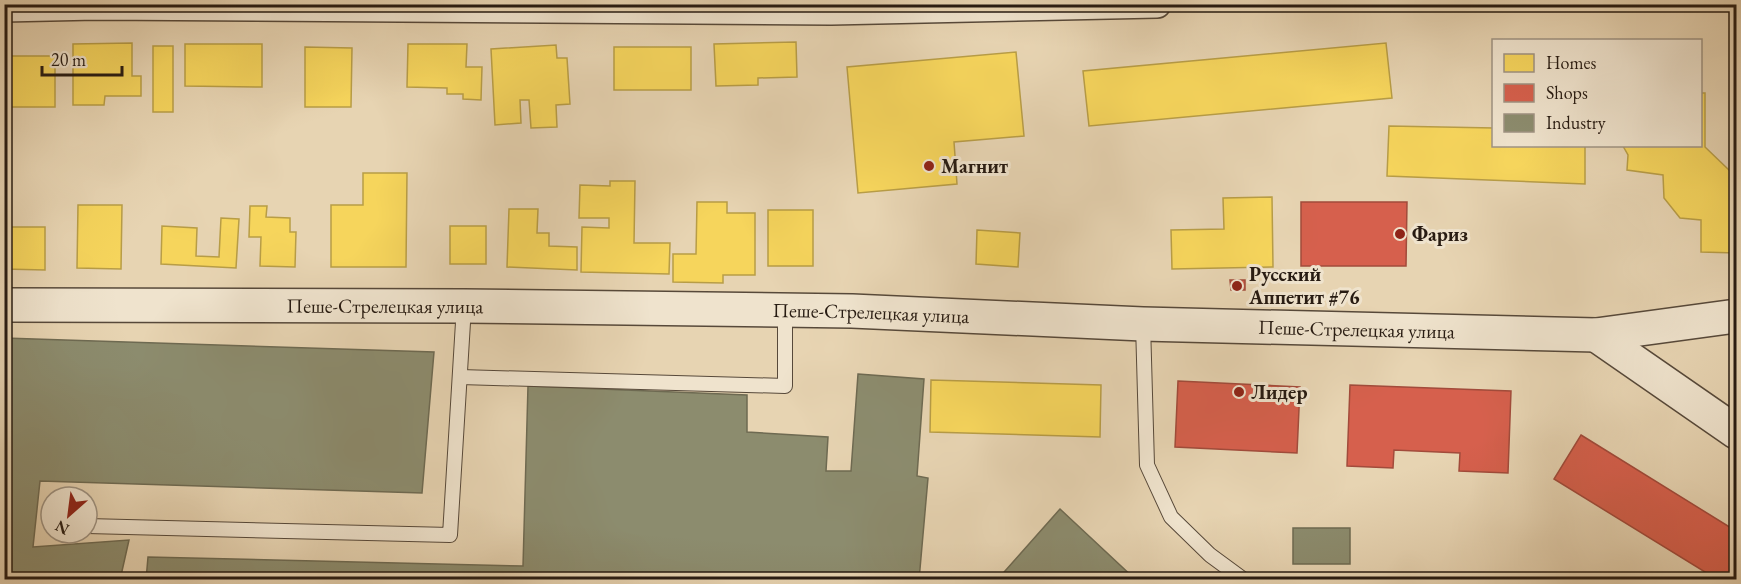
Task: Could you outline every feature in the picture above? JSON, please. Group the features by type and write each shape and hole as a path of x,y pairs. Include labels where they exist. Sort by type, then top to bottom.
{"street":[{"path":"4,8 108,6 831,11 1158,4"},
{"name":"Пеше-Стрелецкая улица","path":"4,305 465,306 785,310 1143,324 1596,335 1737,316"},
{"path":"1596,335 1737,432"}],"lane":[{"path":"99,526 450,535 465,306"},
{"path":"460,377 785,386 785,310"},
{"path":"1143,324 1147,465 1171,517 1210,555 1244,579"}],"building: Homes":[{"path":"796,42 797,77 758,78 758,85 716,86 714,44"},
{"path":"132,43 132,76 141,76 141,96 105,96 104,105 73,105 73,44"},
{"path":"1386,43 1392,98 1089,126 1083,71"},
{"path":"185,44 262,44 262,87 185,86"},
{"path":"408,44 467,44 466,67 482,67 481,100 463,99 463,94 447,94 447,88 407,87"},
{"path":"556,45 557,58 567,58 570,104 556,105 557,127 531,128 529,100 520,100 521,123 495,125 491,49"},
{"path":"153,46 173,46 173,112 153,112"},
{"path":"305,47 352,48 351,107 305,107"},
{"path":"614,47 691,47 691,90 614,90"},
{"path":"1016,52 1024,136 954,142 957,184 858,193 847,67"},
{"path":"9,56 55,56 55,107 9,107"},
{"path":"1702,93 1705,93 1705,147 1729,170 1736,170 1736,253 1701,252 1701,220 1680,218 1664,198 1663,175 1627,170 1628,155 1624,147 1702,147"},
{"path":"1389,126 1492,128 1492,147 1585,147 1585,184 1387,176"},
{"path":"363,173 407,173 406,267 331,267 331,205 363,205"},
{"path":"610,181 635,181 634,243 670,243 669,274 581,272 582,227 609,228 609,218 579,218 580,185 610,186"},
{"path":"1272,197 1273,267 1172,269 1171,230 1224,229 1223,198"},
{"path":"697,202 727,202 727,213 755,213 755,275 723,275 723,283 673,282 673,254 696,254"},
{"path":"78,205 122,205 121,269 77,268"},
{"path":"250,206 267,206 266,217 290,218 290,232 296,232 295,267 260,266 261,237 249,237"},
{"path":"509,209 538,209 537,233 549,233 549,246 577,247 577,270 507,267"},
{"path":"768,210 813,210 813,266 768,266"},
{"path":"221,218 239,219 236,268 161,264 162,226 197,228 196,256 219,257"},
{"path":"450,226 486,226 486,264 450,264"},
{"path":"4,227 45,227 45,270 4,269"},
{"path":"977,230 1020,233 1018,267 976,264"},
{"path":"931,380 1101,385 1100,437 930,432"}],"building: Shops":[{"path":"1301,202 1407,202 1406,266 1301,266"},
{"path":"1230,280 1245,280 1245,290 1231,290"},
{"path":"1178,381 1300,387 1297,453 1175,447"},
{"path":"1350,385 1511,391 1508,473 1459,471 1460,453 1394,450 1393,468 1347,466"},
{"path":"1581,435 1736,531 1736,580 1718,580 1554,479"}],"building: Industry":[{"path":"4,338 434,352 422,493 40,481 33,547 99,545 99,542 129,540 120,580 4,580"},
{"path":"858,374 924,379 917,476 928,478 919,580 146,580 148,557 523,566 528,386 747,395 747,432 828,437 826,471 851,471"},
{"path":"1060,509 1136,580 997,580"},
{"path":"1293,528 1350,528 1350,564 1293,564"}],"place":[{"name":"Магнит","path":"929,166"},
{"name":"Фариз","path":"1400,234"},
{"name":"Русский Аппетит #76","path":"1237,286"},
{"name":"Лидер","path":"1239,392"}]}
